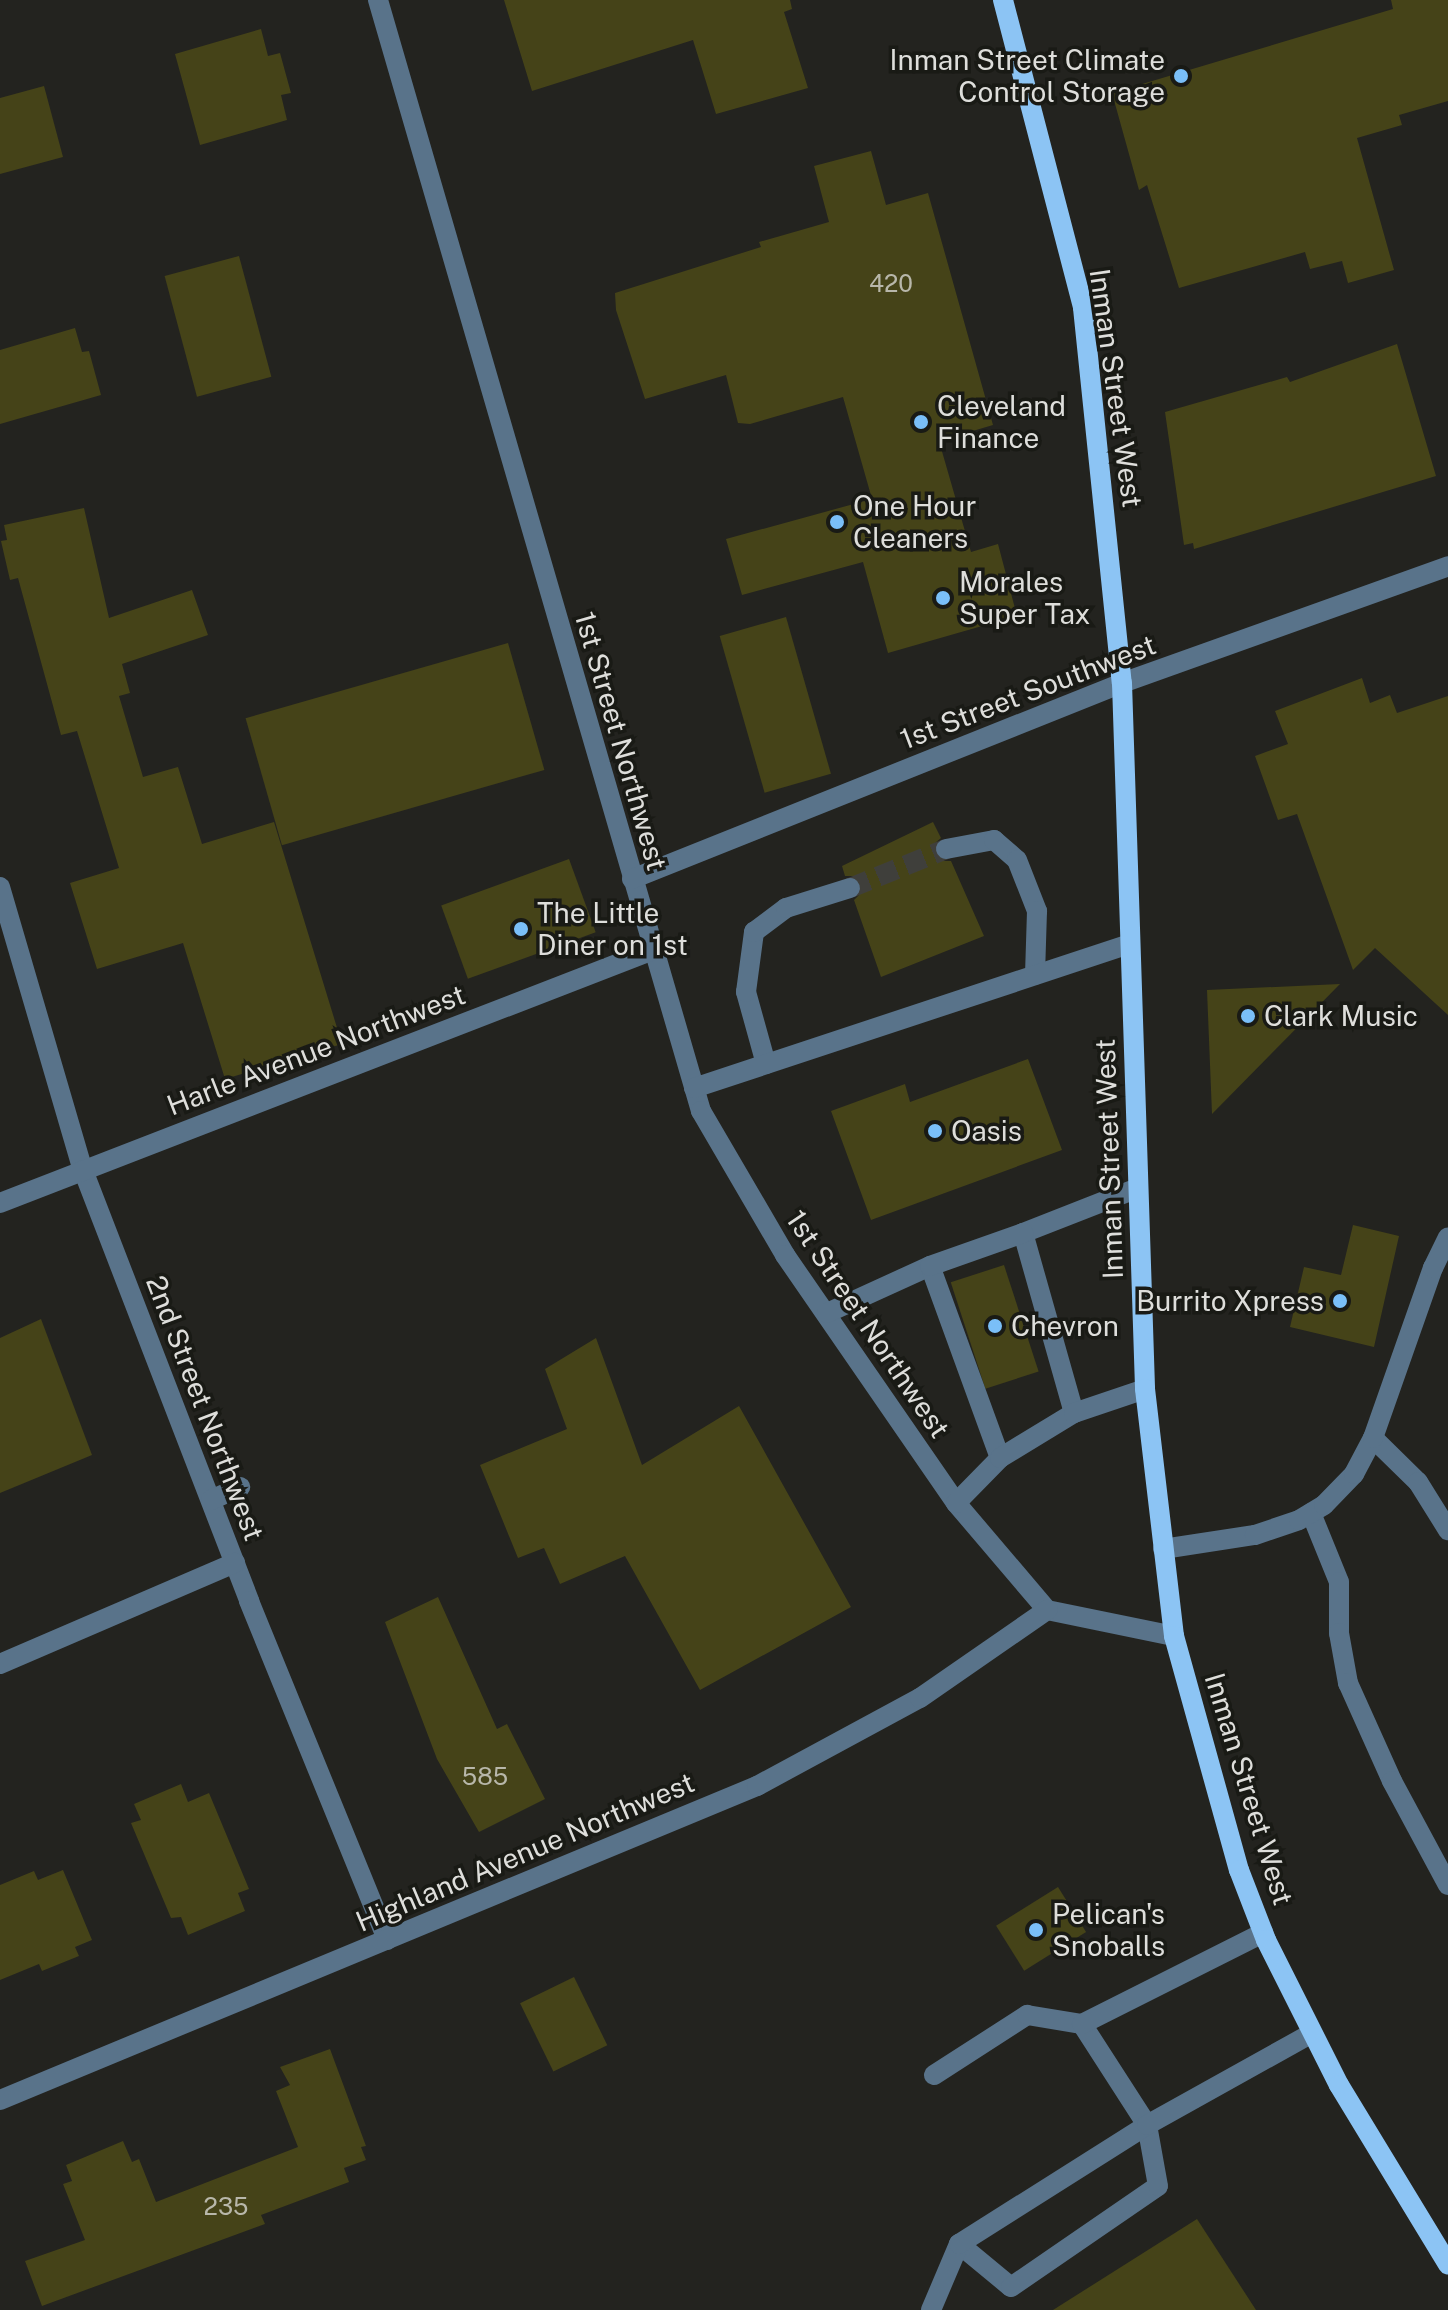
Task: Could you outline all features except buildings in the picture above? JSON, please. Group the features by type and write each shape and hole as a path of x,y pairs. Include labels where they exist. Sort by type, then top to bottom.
{"main road":[{"name":"Inman Street West","path":"1003,0 1083,308 1122,683 1145,1389 1174,1636 1239,1870 1263,1933 1339,2085 1448,2264"}],"street":[{"name":"1st Street Northwest","path":"378,0 701,1111 741,1184 956,1503 1047,1610"},
{"name":"1st Street Southwest","path":"632,879 1122,683 1448,566"},
{"path":"946,849 994,840 1017,860 1037,911 1035,975"},
{"name":"2nd Street Northwest","path":"0,887 83,1170 235,1563 387,1940"},
{"path":"766,1064 746,992 754,932 786,908 850,888"},
{"path":"694,1088 1130,944"},
{"name":"Harle Avenue Northwest","path":"0,1203 653,950"},
{"path":"827,1313 930,1266 1138,1188"},
{"path":"1023,1233 1074,1413"},
{"path":"1163,1549 1255,1535 1324,1505 1354,1474 1373,1438 1433,1268 1448,1237"},
{"path":"930,1266 1000,1458"},
{"path":"956,1503 1000,1458 1074,1413 1145,1389"},
{"path":"1373,1438 1418,1482 1448,1530"},
{"path":"211,1500 240,1487"},
{"path":"1311,1513 1339,1582 1339,1633 1348,1683 1392,1781 1448,1885"},
{"path":"0,1664 235,1563"},
{"path":"1047,1610 1174,1636"},
{"name":"Highland Avenue Northwest","path":"0,2100 757,1786 920,1698 1047,1610"},
{"path":"934,2075 1027,2015 1082,2024 1263,1933"},
{"path":"959,2244 1011,2287 1158,2186 1147,2125 1082,2024"},
{"path":"931,2310 959,2244 1147,2125 1312,2033"}],"tunnel":[{"path":"850,888 946,849"}],"place":[{"name":"Inman Street Climate Control Storage","path":"1181,76"},
{"name":"Cleveland Finance","path":"921,422"},
{"name":"One Hour Cleaners","path":"837,522"},
{"name":"Morales Super Tax","path":"943,598"},
{"name":"The Little Diner on 1st","path":"521,929"},
{"name":"Clark Music","path":"1248,1016"},
{"name":"Oasis","path":"935,1131"},
{"name":"Burrito Xpress","path":"1340,1301"},
{"name":"Chevron","path":"995,1326"},
{"name":"Pelican's Snoballs","path":"1036,1930"}]}
